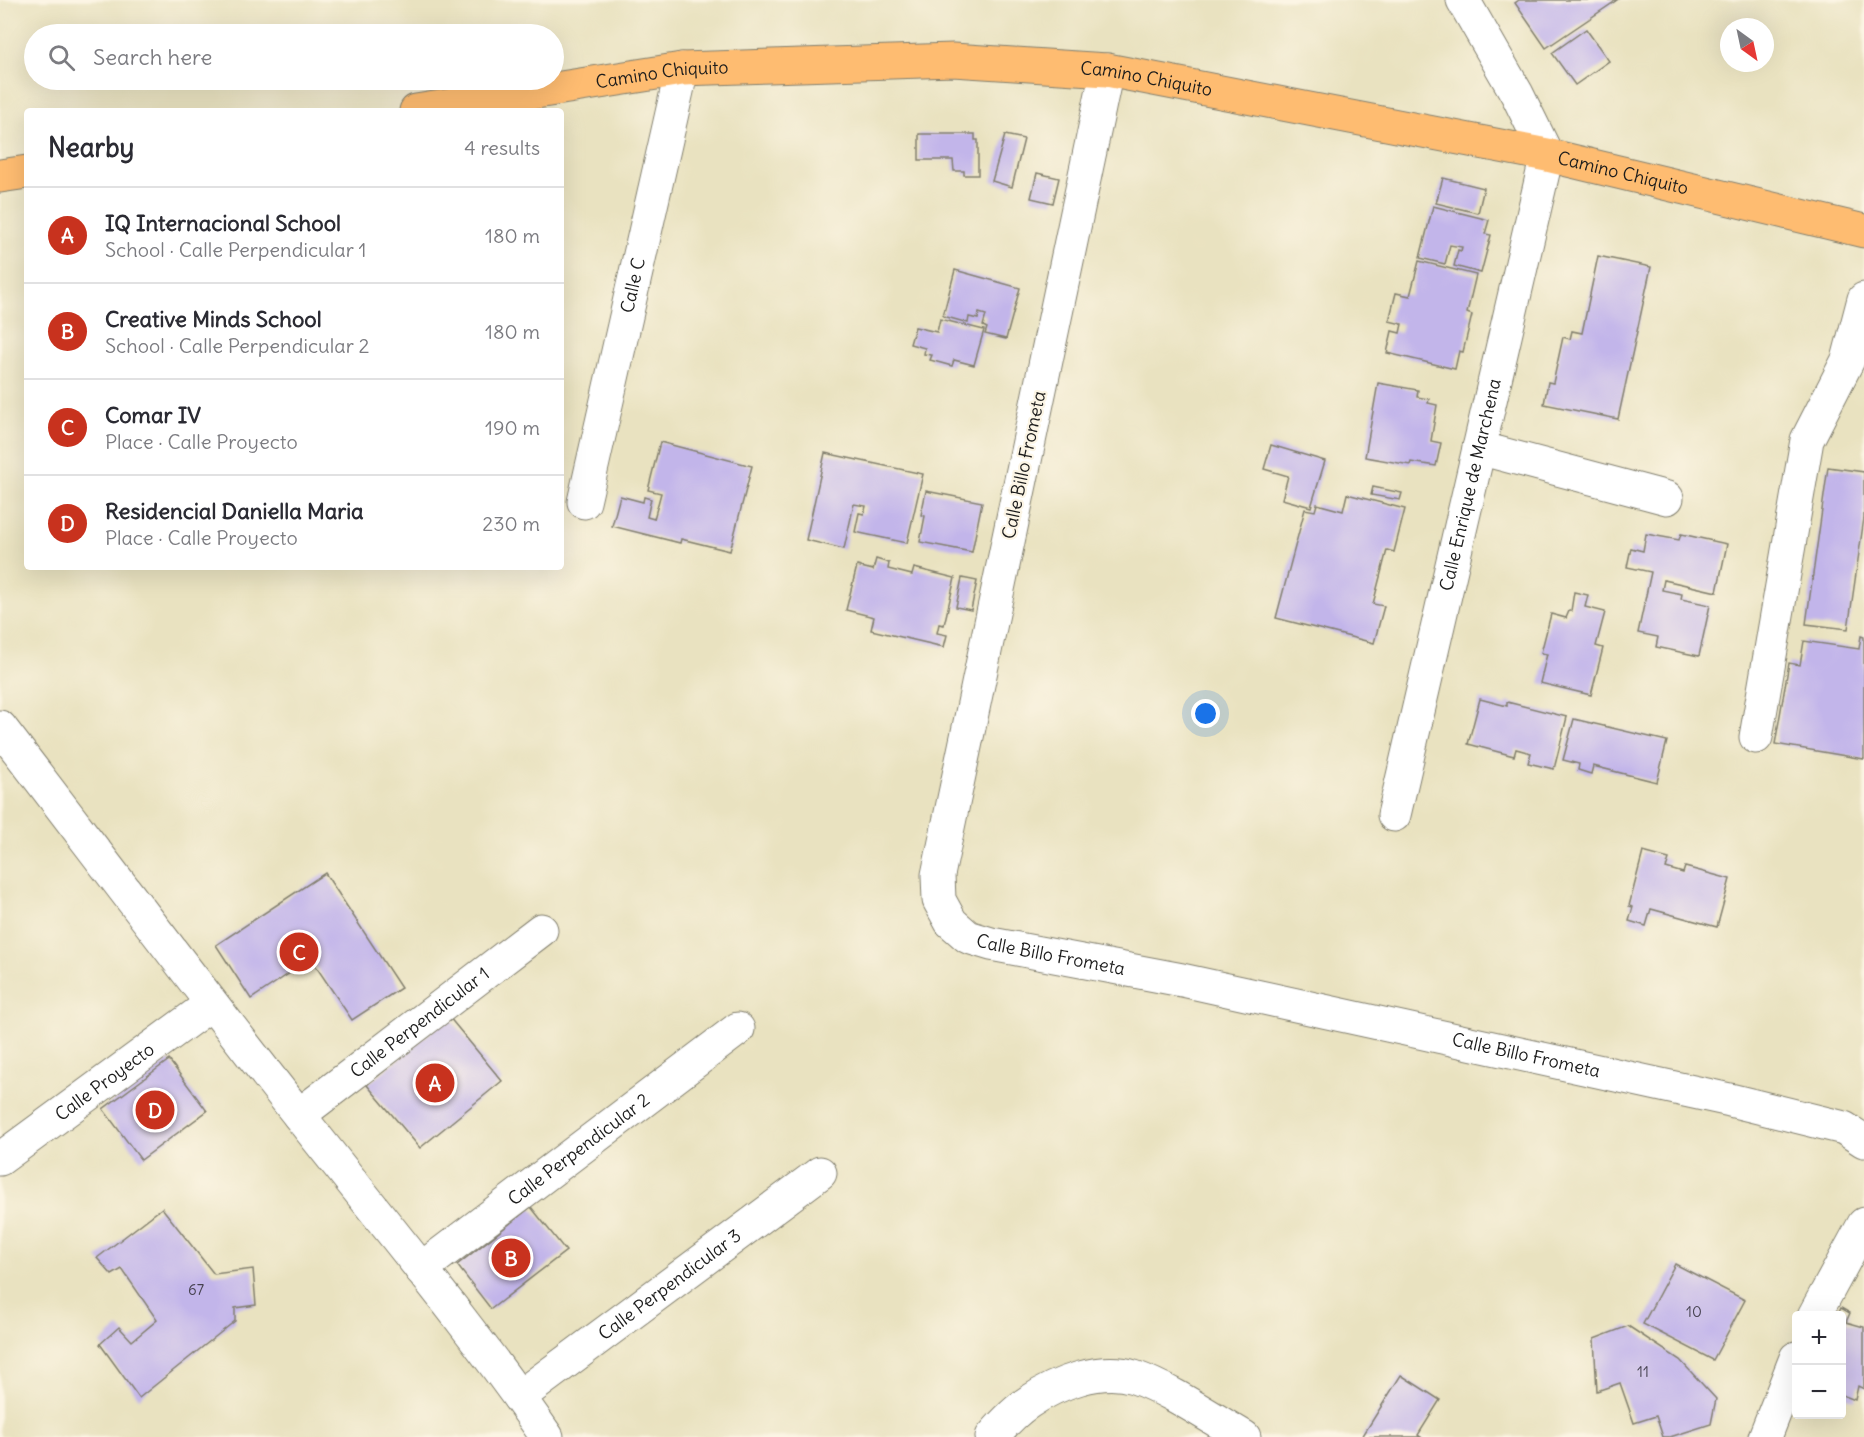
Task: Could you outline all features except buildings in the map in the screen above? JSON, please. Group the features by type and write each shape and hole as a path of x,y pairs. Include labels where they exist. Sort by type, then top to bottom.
{"main road":[{"name":"Camino Chiquito","path":"564,88 682,69 953,60 1107,70 1547,155 1864,231"},
{"name":"Camino Chiquito","path":"435,108 549,90"},
{"path":"0,176 24,172"}],"street":[{"path":"1464,0 1517,94 1547,155"},
{"name":"Calle C","path":"585,502 682,69"},
{"name":"Calle Billo Frometa","path":"1107,70 938,875 939,900 951,922 968,937 991,944 1182,980 1730,1100 1844,1128 1864,1141"},
{"name":"Calle Enrique de Marchena","path":"1394,815 1547,155"},
{"path":"1756,737 1807,440 1856,360 1864,299"},
{"path":"1479,448 1668,498"},
{"path":"0,727 211,1004 519,1396 547,1437"},
{"name":"Calle Perpendicular 1","path":"299,1115 541,930"},
{"name":"Calle Proyecto","path":"0,1159 211,1004"},
{"name":"Calle Perpendicular 2","path":"421,1269 738,1029"},
{"name":"Calle Perpendicular 3","path":"519,1396 820,1173"},
{"path":"1817,1311 1864,1224"},
{"path":"1765,1437 1794,1365"},
{"path":"992,1437 1005,1422 1029,1402 1066,1382 1110,1373 1133,1377 1156,1387 1244,1437"}],"place":[{"name":"Comar IV","path":"299,952"},
{"name":"IQ Internacional School","path":"435,1083"},
{"name":"Residencial Daniella Maria","path":"155,1110"},
{"name":"Creative Minds School","path":"511,1258"}]}
